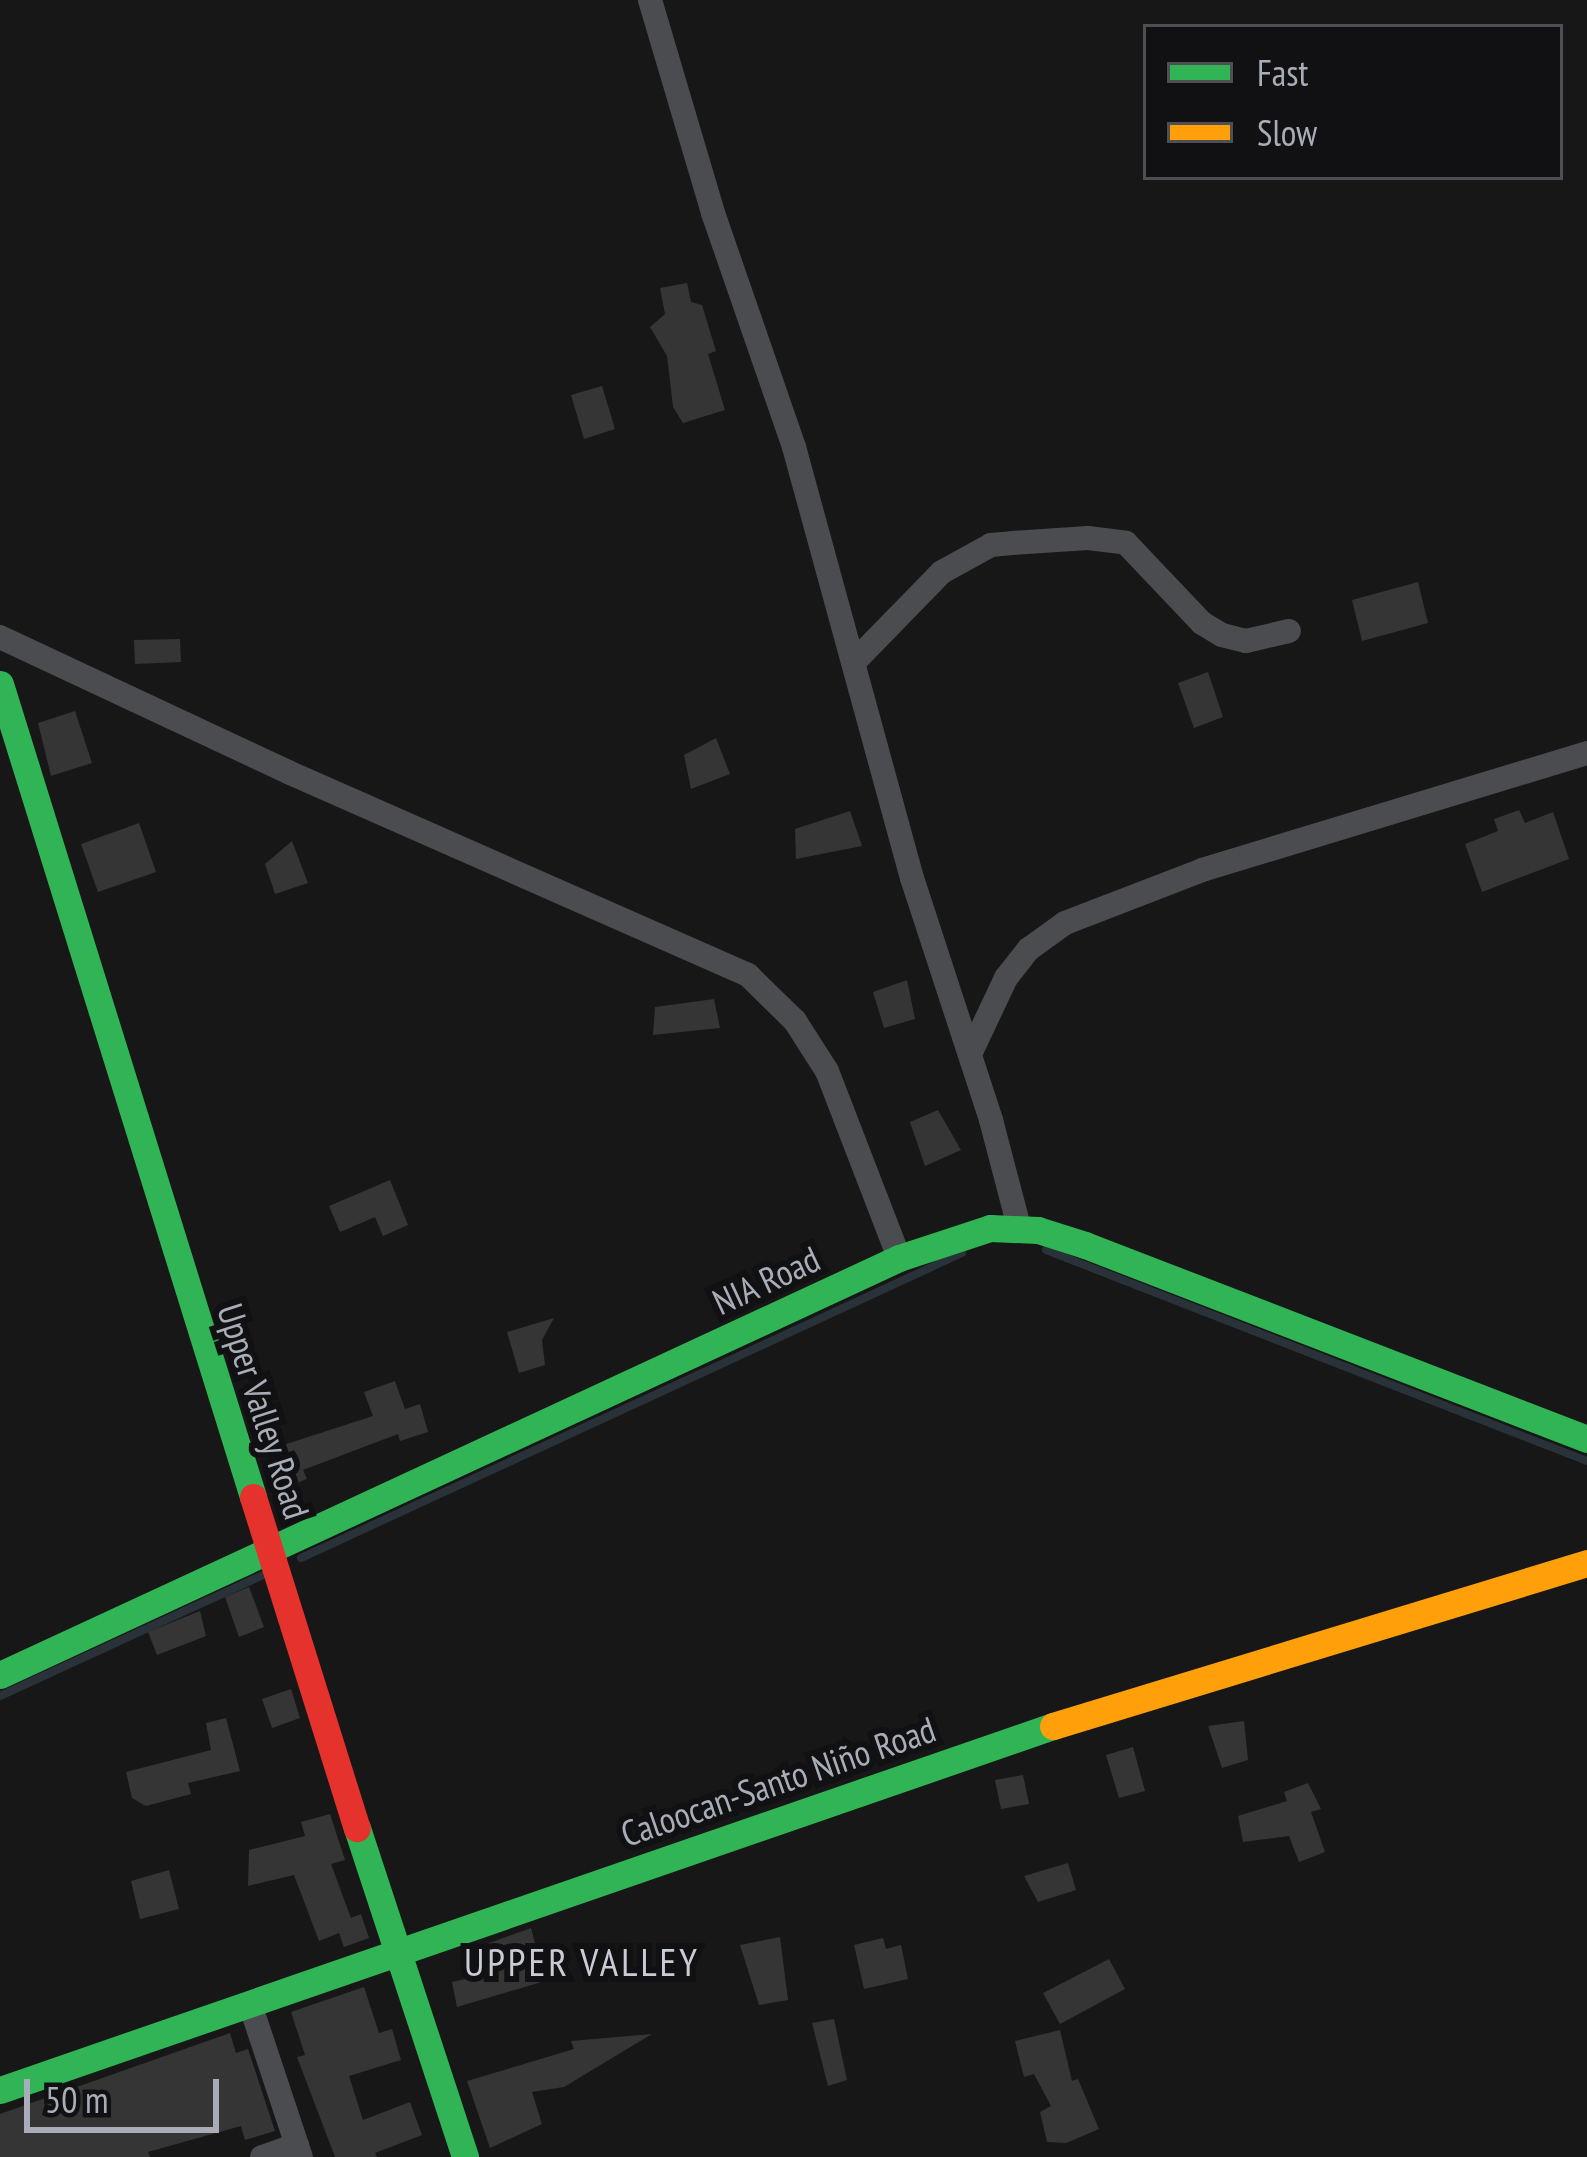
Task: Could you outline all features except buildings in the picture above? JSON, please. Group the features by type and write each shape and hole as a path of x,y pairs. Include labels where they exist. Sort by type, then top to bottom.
{"street":[{"path":"650,0 713,212 794,447 912,878 971,1052 1018,1227"},
{"path":"856,660 942,572 991,545 1012,543 1088,538 1126,543 1202,622 1222,634 1246,641 1289,631"},
{"path":"0,637 288,772 748,975 795,1021 827,1071 899,1258"},
{"name":"Upper Valley Road","path":"0,684 395,1951 466,2157"},
{"path":"971,1052 1006,978 1029,949 1065,923 1202,870 1587,753"},
{"name":"NIA Road","path":"0,1675 899,1258 991,1228 1018,1227 1106,1253 1587,1439"},
{"name":"Caloocan-Santo Niño Road","path":"0,2090 1052,1726 1587,1563"},
{"path":"250,2004 299,2151 262,2157"}],"waterway":[{"path":"1046,1250 1587,1461"},
{"path":"301,1558 962,1253"},
{"path":"0,1696 265,1574"}],"traffic: fast":[{"path":"0,684 253,1497"},
{"path":"0,1675 899,1258 990,1228 1038,1230 1085,1245 1587,1439"},
{"path":"0,2090 1053,1726"},
{"path":"357,1828 465,2157"}],"traffic: slow":[{"path":"1053,1726 1587,1563"}],"traffic: jam":[{"path":"253,1497 357,1828"}],"district":[{"name":"UPPER VALLEY","path":"582,1962"}]}
